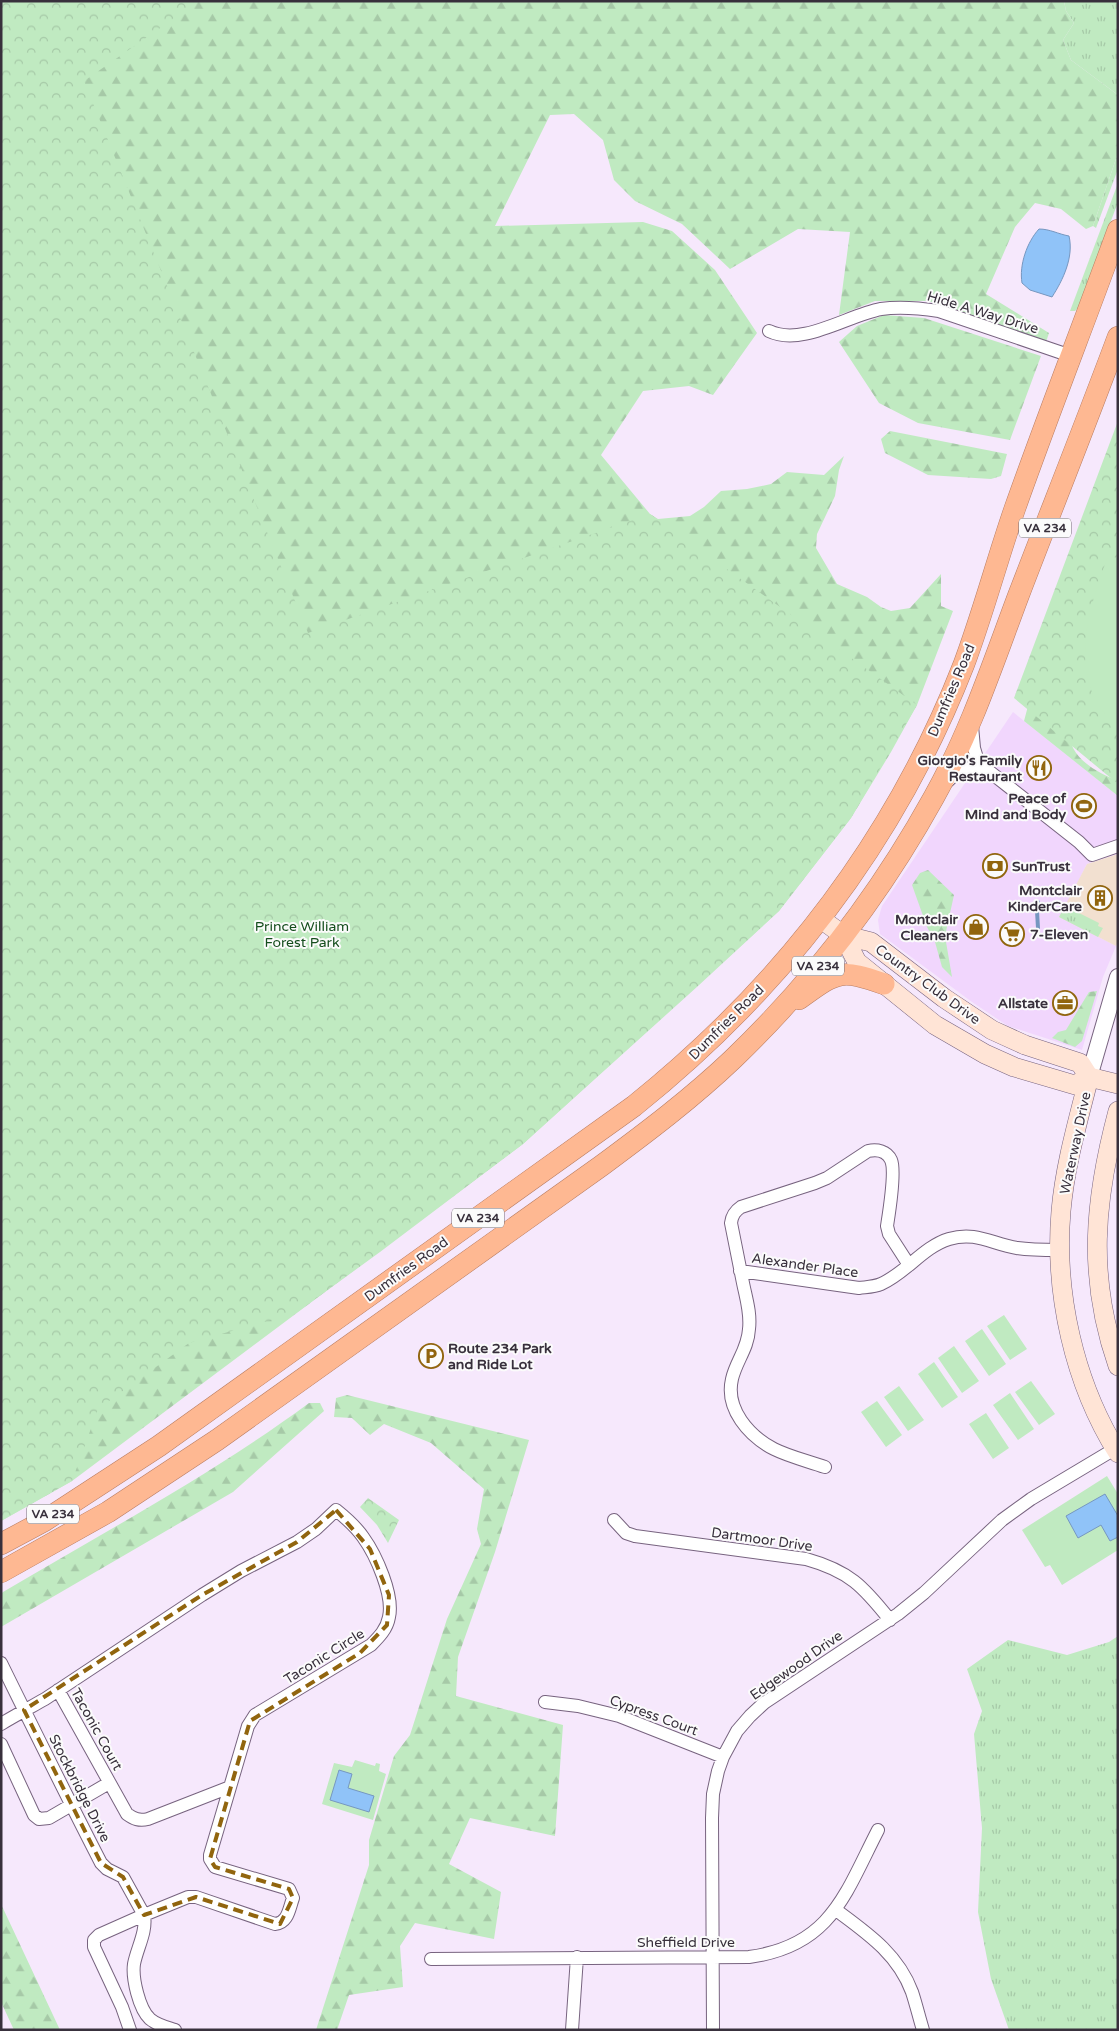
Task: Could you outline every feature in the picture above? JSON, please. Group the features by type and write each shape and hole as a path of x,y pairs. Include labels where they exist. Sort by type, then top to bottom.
{"highway":[{"name":"Dumfries Road","path":"1,1544 44,1521 159,1446 634,1106 673,1075 741,1010 821,919 888,818 916,770 940,720 963,665 1015,510 1118,230"},
{"name":"Dumfries Road","path":"1,1572 108,1512 217,1440 601,1166 662,1120 731,1061 773,1018 843,935 880,885 936,794 971,719 1118,337"},
{"path":"773,1018 834,976 855,974 884,984"},
{"path":"412,1265 428,1290"}],"main road":[{"name":"Country Club Drive","path":"821,919 843,935 871,942 952,1004 992,1030 1025,1045 1080,1063 1089,1077"},
{"name":"Country Club Drive","path":"843,935 857,962 935,1025 985,1054 1038,1075 1075,1084 1089,1077 1118,1084"},
{"name":"Waterway Drive","path":"1089,1077 1065,1178 1060,1212 1059,1250 1062,1291 1075,1354 1090,1397 1117,1449"},
{"path":"1118,1111 1101,1183 1096,1250 1102,1313 1118,1366"}],"street":[{"name":"Hide A Way Drive","path":"769,331 781,335 801,334 821,330 881,309 900,307 920,308 939,311 1071,356"},
{"path":"971,719 974,748 977,758 985,768 1079,842 1092,855 1118,846"},
{"path":"936,794 954,774 965,768 985,768"},
{"name":"Waterway Drive","path":"1089,1077 1118,977"},
{"path":"825,1467 774,1449 753,1435 736,1414 730,1391 731,1380 746,1347 749,1314 731,1223 735,1212 741,1206 820,1181 868,1151 882,1151 891,1160 893,1167 887,1226 889,1234 909,1265"},
{"name":"Alexander Place","path":"740,1271 858,1288 881,1284 936,1246 948,1240 964,1236 987,1239 1016,1248 1059,1250"},
{"name":"Edgewood Drive","path":"713,2030 712,1818 714,1794 723,1757 737,1731 764,1703 890,1620 924,1594 1002,1520 1031,1499 1117,1449"},
{"name":"Taconic Circle","path":"1,1724 58,1690 202,1595 297,1542 316,1529 336,1510 354,1525 370,1549 389,1595 390,1616 387,1625 381,1636 360,1653 255,1715 248,1726 210,1855 210,1859 215,1867 289,1889 293,1898 285,1920 280,1924 275,1924 196,1897 188,1897 98,1935 94,1940 94,1947 122,2006 130,2030"},
{"name":"Dartmoor Drive","path":"614,1520 626,1533 635,1536 806,1559 827,1565 857,1582 890,1620"},
{"name":"Stockbridge Drive","path":"1,1663 101,1863 107,1869 123,1877 144,1915"},
{"name":"Taconic Court","path":"58,1690 109,1783 133,1819 141,1820 230,1787"},
{"name":"Cypress Court","path":"544,1702 578,1706 619,1716 723,1757"},
{"name":"Taconic Court","path":"1,1744 34,1815 44,1819 109,1783"},
{"name":"Sheffield Drive","path":"430,1959 750,1957 783,1950 811,1936 822,1927 836,1910 878,1830"},
{"path":"836,1910 871,1936 898,1964 912,1992 923,2030"},
{"path":"144,1915 145,1928 134,1963 133,1977 143,2010 148,2017 156,2023 175,2030"},
{"path":"572,2030 577,1957"}],"highlighted area":[{"path":"336,1510 370,1549 389,1595 387,1625 360,1653 250,1721 210,1859 215,1867 289,1889 293,1898 280,1924 196,1897 144,1915 123,1877 101,1863 24,1710 202,1595 297,1542"}],"shaded area":[{"path":"1013,712 1118,796 1118,854 1087,864 1060,917 1116,946 1103,977 1082,1050 1008,1026 972,1002 880,934 878,920 882,906"},
{"path":"1118,854 1118,942 1116,946 1059,917 1087,864"}],"green space":[{"name":"Prince William Forest Park","path":"1,1 1064,1 1066,11 1074,23 1063,40 1071,60 1118,95 1118,153 1093,226 1086,229 1061,209 1035,203 1015,227 986,294 1049,333 1046,342 928,301 875,301 839,315 850,232 798,229 730,269 682,224 635,201 614,180 603,140 574,114 550,115 495,226 643,222 672,231 715,270 757,333 713,395 689,386 643,391 601,455 650,514 658,519 690,516 704,507 721,491 747,489 771,484 787,472 824,475 844,456 839,470 835,496 817,534 816,548 837,584 867,597 881,607 891,611 910,608 941,574 941,606 953,611 917,705 851,818 779,911 523,1144 72,1481 1,1521"},
{"name":"Prince William Forest Park","path":"1,1 199,1 84,81 308,633 650,514 917,705 851,818 779,911 523,1144 296,1313 189,1343 98,1409 72,1481 1,1521"},
{"path":"1064,1 1118,1 1118,95 1071,60 1063,40 1074,23 1066,11"},
{"path":"1118,153 1118,169 1096,228 1093,226"},
{"path":"1118,183 1118,202 1079,307 1075,311 1070,311"},
{"path":"884,315 924,318 1041,356 1010,440 918,423 879,403 839,342 857,326"},
{"path":"1118,421 1118,784 1014,698"},
{"path":"890,431 1007,454 1001,476 991,479 928,475 885,453 881,439"},
{"path":"1108,556 1118,558 1118,724 1105,714 1094,697 1087,675 1085,658 1088,623"},
{"path":"1028,706 1067,724 1073,748 1077,754 1093,768 1118,781 1118,796 1024,721"},
{"path":"928,870 954,895 945,936 952,977 942,967 935,942 927,927 912,885 920,873"},
{"path":"1066,904 1074,908 1073,910 1099,923 1098,926 1103,928 1098,937 1059,917"},
{"path":"1097,991 1082,1041 1075,1047 1052,1038 1058,1032 1066,1030 1089,992"},
{"path":"1004,1315 1027,1349 1010,1360 987,1326"},
{"path":"982,1329 1006,1364 989,1376 965,1341"},
{"path":"954,1346 979,1381 962,1393 938,1358"},
{"path":"934,1362 958,1397 942,1408 918,1374"},
{"path":"1031,1381 1055,1414 1039,1425 1015,1392"},
{"path":"899,1386 924,1420 908,1431 884,1397"},
{"path":"1010,1393 1034,1429 1018,1440 993,1405"},
{"path":"347,1395 529,1440 495,1552 458,1657 456,1696 563,1725 555,1836 470,1818 449,1864 501,1892 494,1939 415,1923 400,1946 403,1987 349,1995 337,2030 316,2030 369,1865 369,1840 394,1756 410,1735 447,1619 481,1544 477,1529 484,1489 431,1443 384,1424 370,1435 352,1418 334,1417 336,1398"},
{"path":"877,1401 902,1435 886,1447 861,1412"},
{"path":"309,1403 320,1403 324,1411 233,1492 1,1627 1,1594 3,1592 197,1478 273,1429"},
{"path":"986,1413 1009,1448 993,1459 969,1424"},
{"path":"1107,1476 1118,1494 1118,1550 1062,1585 1050,1565 1045,1567 1022,1530"},
{"path":"368,1498 399,1520 388,1543 377,1525 360,1507"},
{"path":"1118,1636 1118,2030 1009,2030 991,1979 978,1912 982,1828 974,1734 982,1711 967,1669 1008,1640 1067,1655 1109,1642"},
{"path":"355,1760 375,1766 376,1763 380,1764 379,1771 386,1774 373,1820 322,1804 334,1763 352,1767"},
{"path":"1,1904 60,2030 14,2030 1,2002"}],"water":[{"path":"1039,229 1069,236 1069,260 1064,276 1052,297 1030,290 1022,283 1021,276 1025,254 1031,240"},
{"path":"1105,1494 1118,1516 1118,1537 1110,1541 1101,1525 1078,1538 1066,1516"},
{"path":"339,1770 352,1774 348,1788 374,1796 369,1812 330,1800"}],"waterway":[{"path":"1038,902 1038,928"}],"place":[{"name":"Giorgio's Family Restaurant","path":"1039,768"},
{"name":"Peace of Mind and Body","path":"1084,806"},
{"name":"SunTrust","path":"995,866"},
{"name":"Montclair KinderCare","path":"1100,898"},
{"name":"Montclair Cleaners","path":"976,927"},
{"name":"7-Eleven","path":"1012,934"},
{"name":"Allstate","path":"1065,1003"},
{"name":"Route 234 Park and Ride Lot","path":"431,1356"}]}
